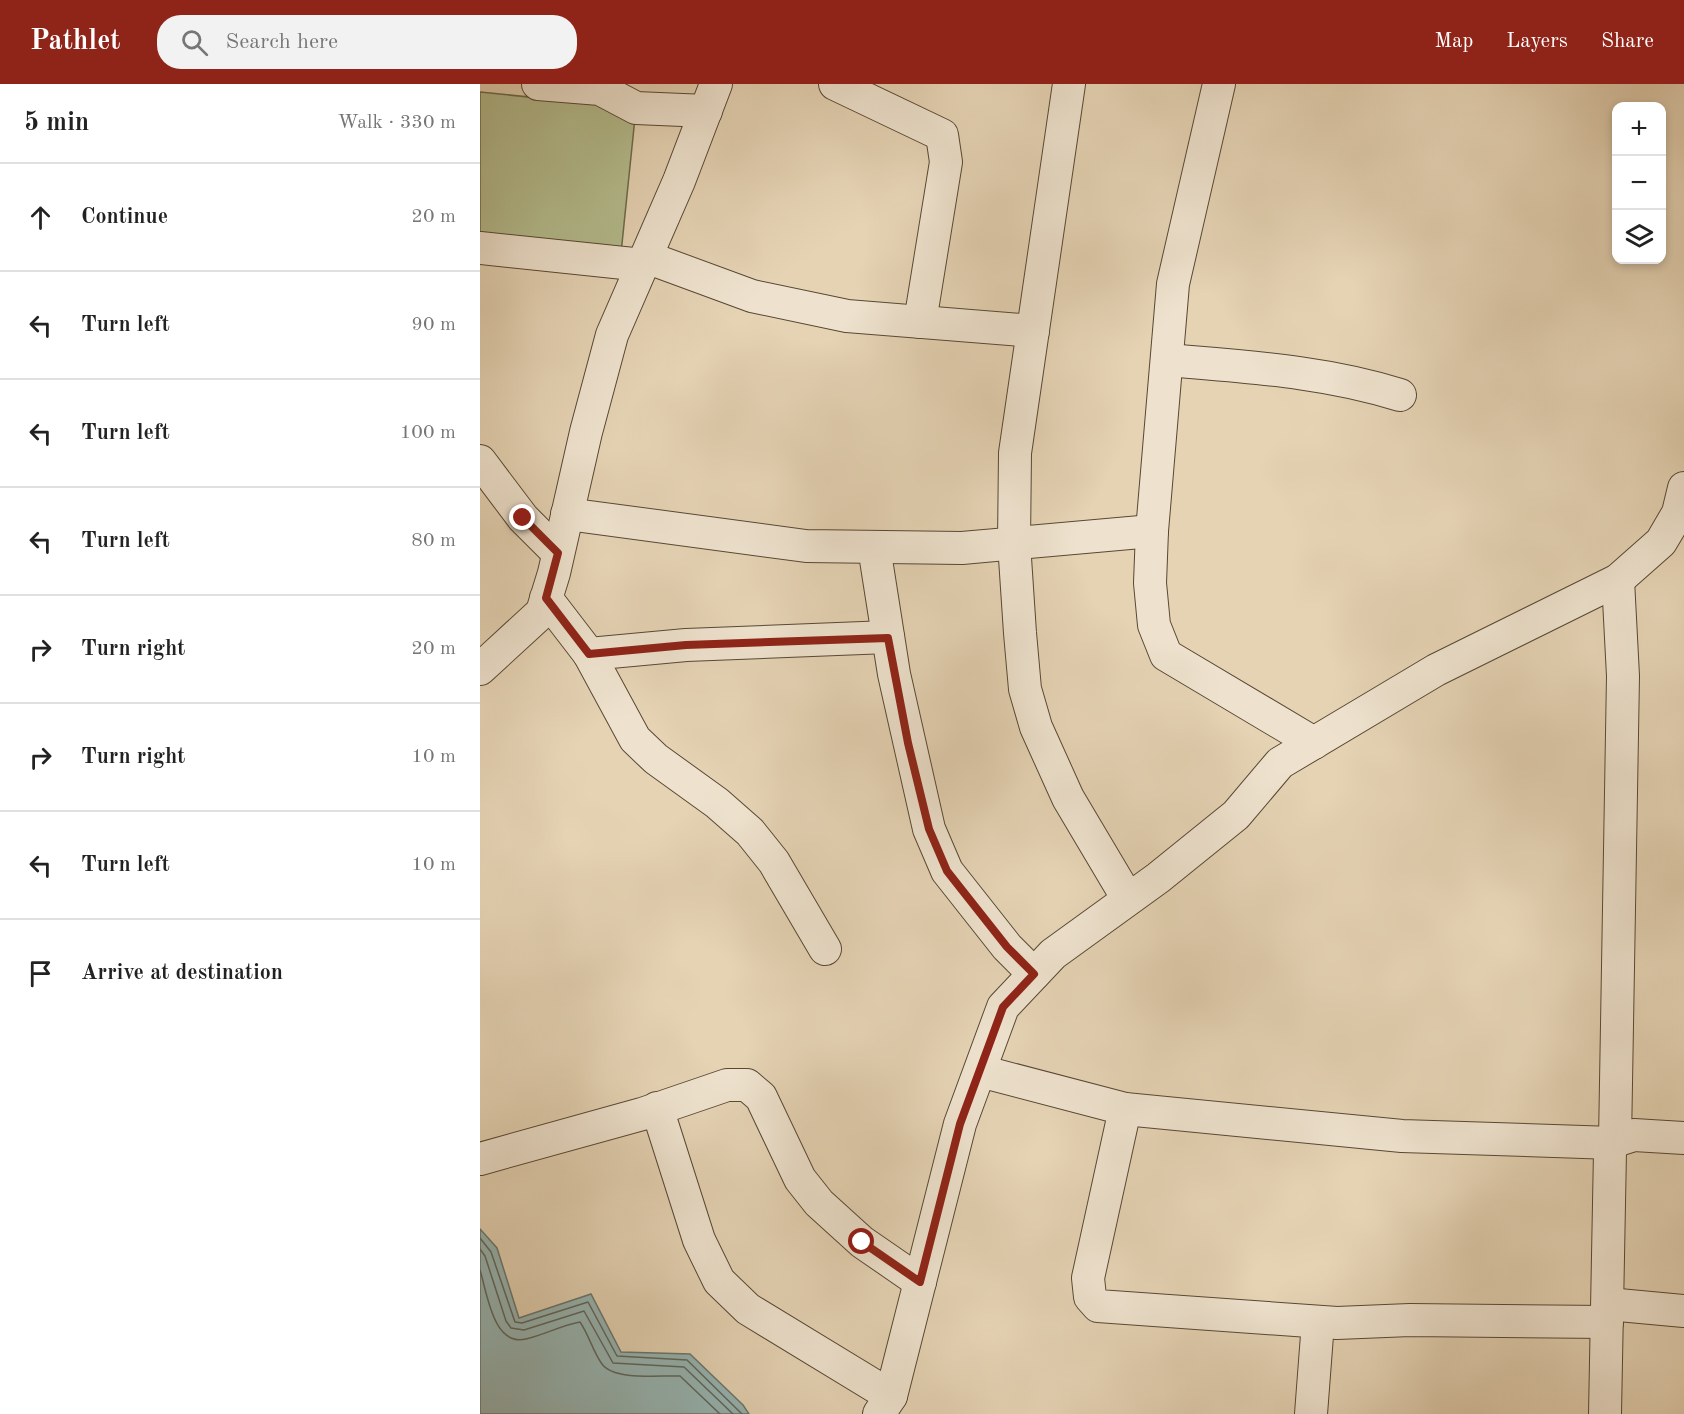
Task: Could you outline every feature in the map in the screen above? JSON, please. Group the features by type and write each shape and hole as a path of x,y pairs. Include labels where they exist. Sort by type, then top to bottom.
{"street":[{"path":"480,669 542,612 612,335 645,261 711,98 636,108 600,89 538,84"},
{"path":"835,84 942,135 946,162 920,322"},
{"path":"1069,84 1015,453 1014,543 1025,689 1036,727 1068,798 1128,899"},
{"path":"1219,84 1173,284 1152,531 1150,584 1154,625 1166,655 1314,743"},
{"path":"480,248 645,261 753,296 847,316 1033,331"},
{"path":"1167,360 1295,371 1355,381 1400,395"},
{"path":"480,461 523,518 558,553"},
{"path":"657,1108 699,1240 719,1281 748,1309 885,1405 920,1282 960,1124 1003,1007 1053,954 1236,815 1280,763 1436,670 1618,580 1661,542 1678,513 1684,488"},
{"path":"567,514 806,546 962,548 1152,531"},
{"path":"874,547 908,743 929,829 947,871 1007,947 1034,974"},
{"path":"1605,1414 1608,1170 1614,1142 1623,676 1618,580"},
{"path":"546,598 589,654 634,739 656,759 717,803 750,832 774,862 825,949"},
{"path":"589,654 686,645 888,638"},
{"path":"980,1071 1125,1109 1402,1136 1614,1142 1634,1135 1684,1138"},
{"path":"480,1159 657,1108 727,1085 747,1085 761,1097 800,1179 819,1203 862,1242 920,1282"},
{"path":"1125,1109 1088,1278 1090,1296 1098,1306 1318,1322 1684,1311"},
{"path":"1311,1414 1318,1322"}],"green space":[{"path":"480,92 636,108 620,263 480,248"}],"water":[{"path":"480,1229 497,1248 519,1318 591,1294 621,1352 690,1354 743,1405 749,1414 480,1414"}],"route":[{"path":"523,518 558,553 546,598 589,654 686,645 888,638 908,743 929,829 947,871 1007,947 1034,974 1003,1007 960,1124 920,1282 862,1242"}]}
